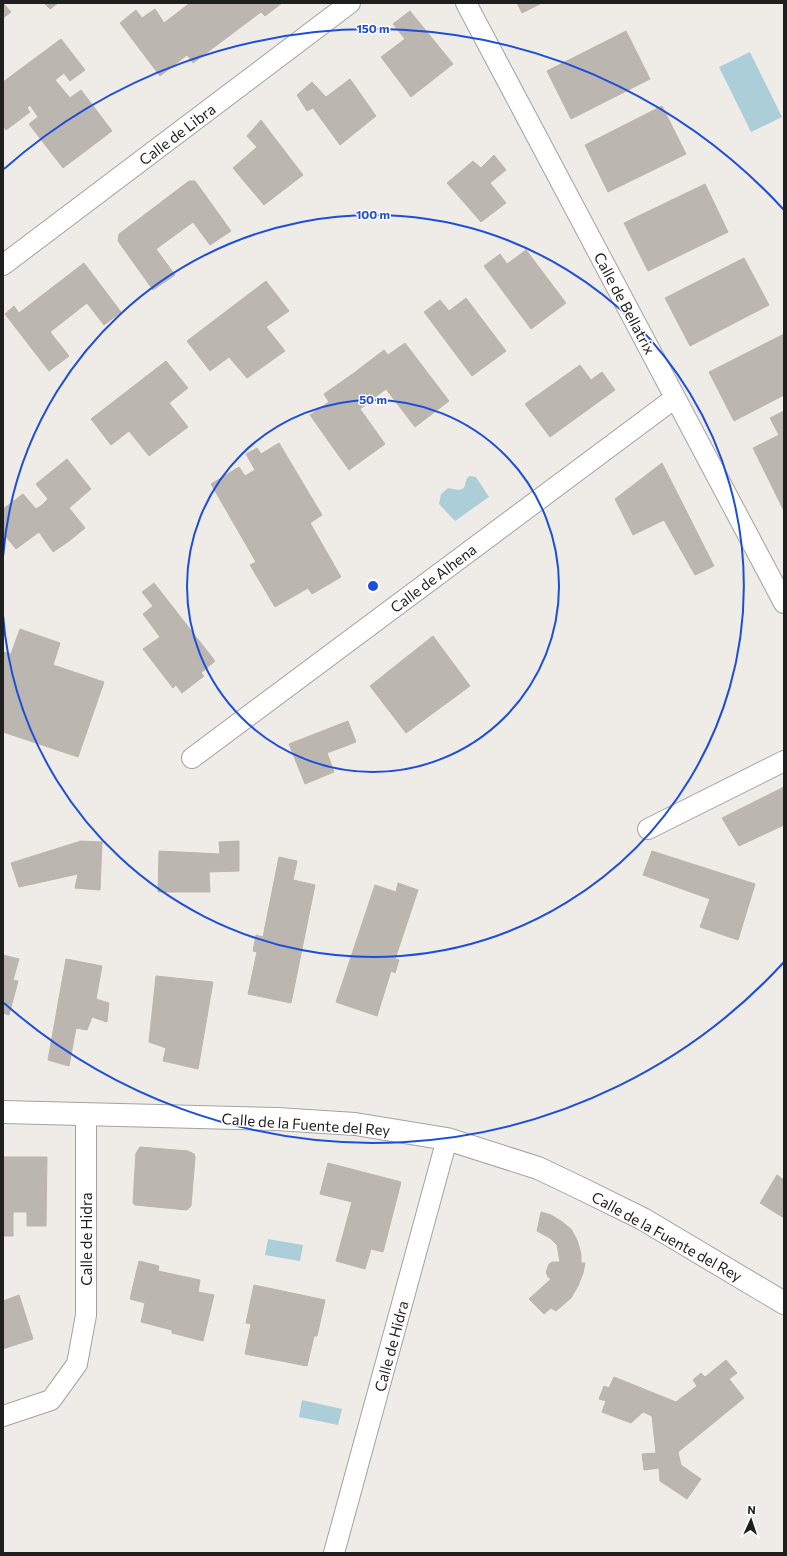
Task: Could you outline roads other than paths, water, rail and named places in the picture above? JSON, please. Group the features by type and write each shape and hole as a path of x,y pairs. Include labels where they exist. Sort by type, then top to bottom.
{"street":[{"name":"Calle de Libra","path":"3,266 350,3"},
{"name":"Calle de Bellatrix","path":"466,3 784,603"},
{"name":"Calle de Alhena","path":"192,758 675,398"},
{"path":"648,829 784,761"},
{"name":"Calle de la Fuente del Rey","path":"3,1112 277,1119 355,1124 447,1139 538,1168 584,1190 643,1219 784,1304"},
{"name":"Calle de Hidra","path":"3,1416 51,1400 77,1364 86,1315 86,1114"},
{"name":"Calle de Hidra","path":"334,1553 447,1139"}],"water":[{"path":"750,52 782,117 751,132 719,67"},
{"path":"470,476 476,477 489,497 455,521 439,504 441,494 448,488 459,490 464,488 467,478"},
{"path":"268,1239 303,1245 300,1261 265,1255"},
{"path":"302,1400 342,1409 338,1425 299,1417"}]}
